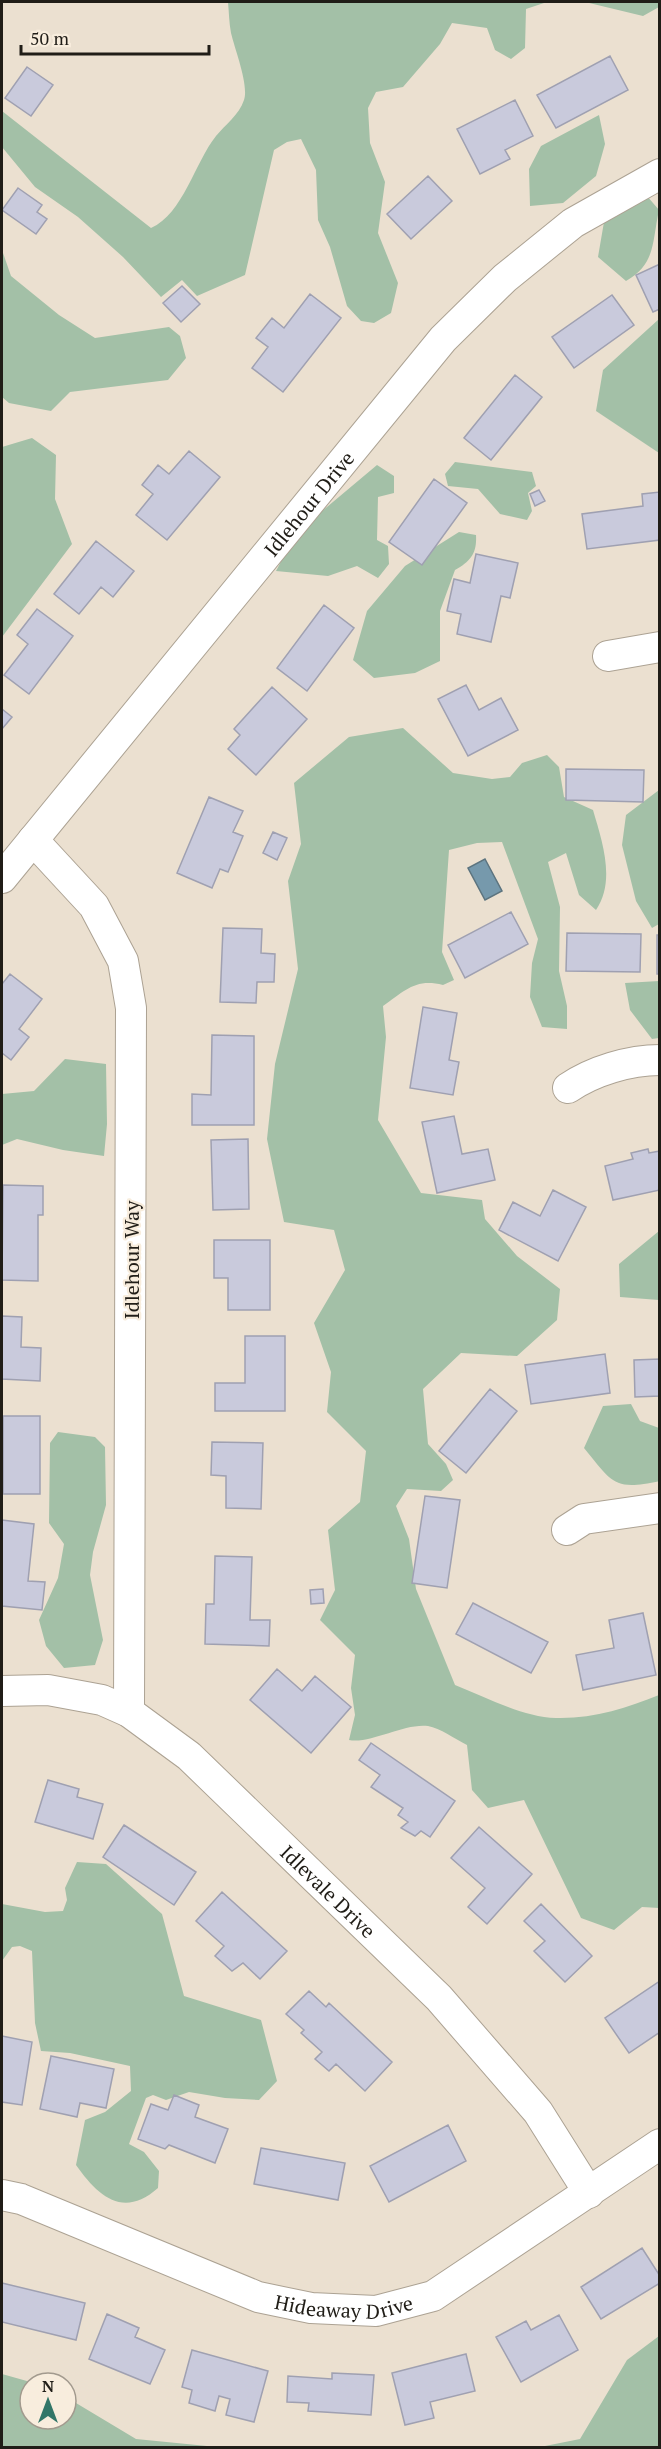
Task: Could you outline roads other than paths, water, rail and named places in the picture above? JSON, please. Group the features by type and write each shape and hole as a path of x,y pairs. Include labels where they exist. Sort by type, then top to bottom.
{"street":[{"name":"Idlehour Drive","path":"2,878 443,339 505,278 573,223 660,174"},
{"path":"608,657 660,647"},
{"name":"Idlehour Way","path":"33,840 94,906 123,961 131,1008 129,1712"},
{"path":"568,1088 584,1078 644,1060 660,1060"},
{"path":"567,1530 584,1519 660,1508"},
{"name":"Idlevale Drive","path":"2,1691 48,1690 102,1700 129,1712 189,1756 439,1998 538,2112 589,2193"},
{"name":"Hideaway Drive","path":"2,2195 21,2199 258,2297 311,2308 376,2312 433,2296 660,2144"}],"water":[{"path":"485,859 502,891 485,900 468,868"}]}
